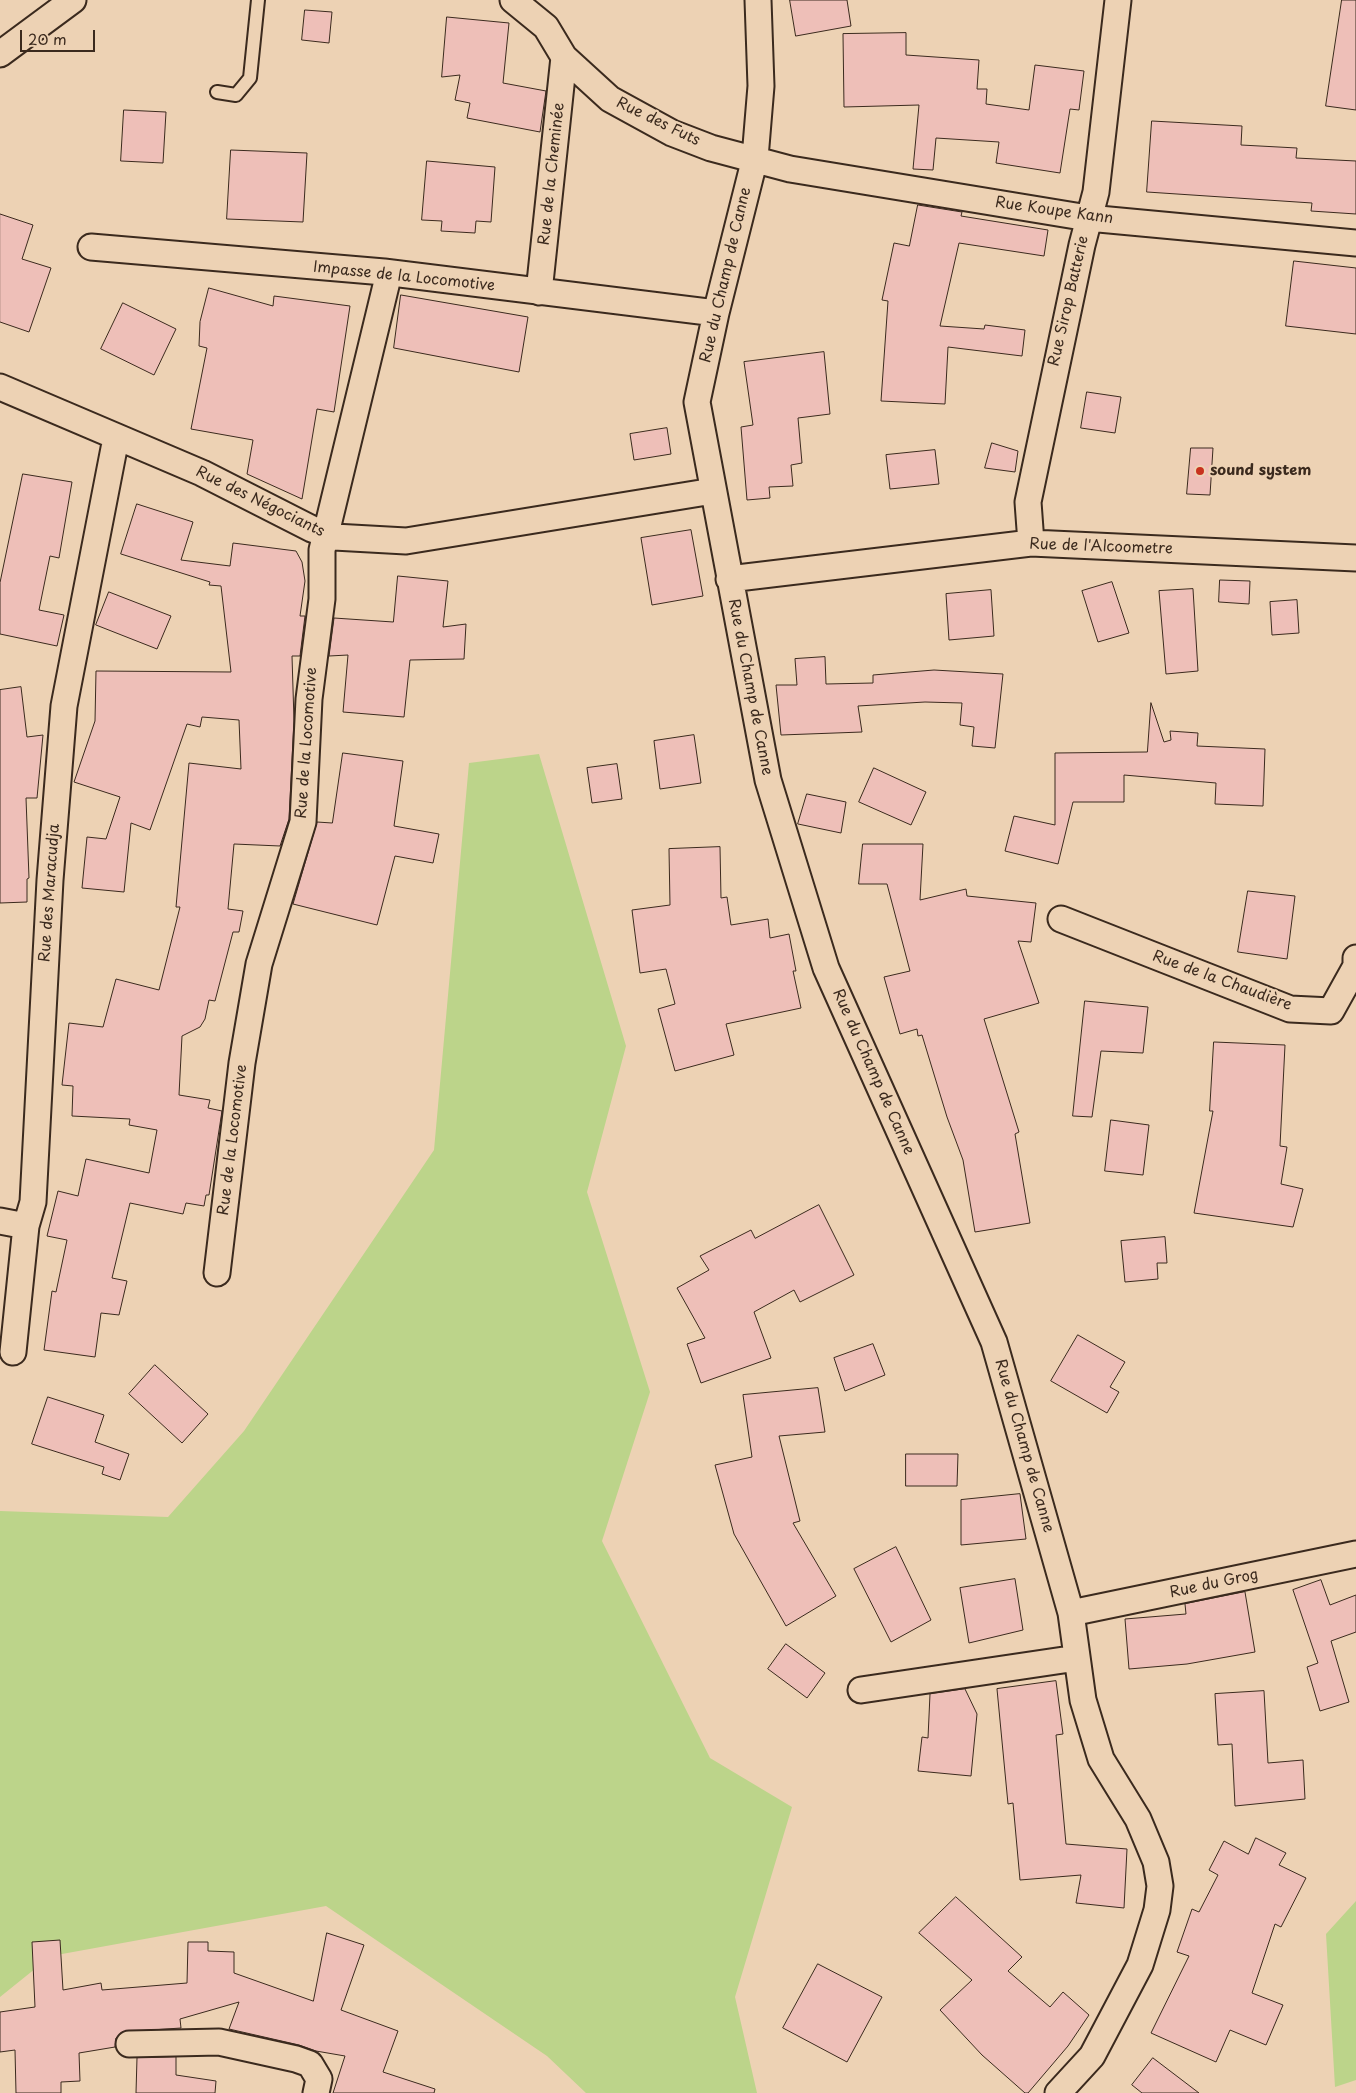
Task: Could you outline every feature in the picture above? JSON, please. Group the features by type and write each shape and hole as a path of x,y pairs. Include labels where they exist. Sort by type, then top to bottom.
{"street":[{"path":"0,54 73,0"},
{"name":"Rue des Futs","path":"513,0 546,26 564,57 610,99 672,133 711,148 754,158"},
{"name":"Rue du Champ de Canne","path":"758,0 761,86 754,158 716,313 697,402 768,780 826,968 994,1342 1071,1613 1083,1700 1101,1759 1138,1819 1156,1862 1160,1886 1157,1910 1140,1965 1092,2056 1058,2093"},
{"name":"Rue Sirop Batterie","path":"1031,543 1028,502 1046,403 1088,218 1096,192 1118,0"},
{"name":"Rue de la Cheminée","path":"539,292 564,57"},
{"name":"Rue Koupe Kann","path":"754,158 790,169 1088,218 1356,244"},
{"name":"Impasse de la Locomotive","path":"91,247 388,273 716,313"},
{"name":"Rue de la Locomotive","path":"217,1273 242,1063 259,964 303,822 309,699 322,599 322,550 388,273"},
{"name":"Rue des Négociants","path":"0,387 202,473 334,537 406,541 713,491"},
{"name":"Rue des Maracudja","path":"13,1352 26,1226 33,1202 50,880 64,706 116,438"},
{"name":"Rue de l'Alcoometre","path":"729,579 1031,543 1356,558"},
{"name":"Rue de la Chaudière","path":"1061,919 1290,1009 1331,1012 1356,966 1356,958"},
{"path":"0,1221 26,1226"},
{"name":"Rue du Grog","path":"1071,1613 1356,1554"},
{"path":"861,1690 1077,1658"},
{"path":"129,2044 219,2042 296,2059 310,2064 319,2078 316,2093"}],"lane":[{"path":"217,92 236,95 250,78 258,0"}],"green space":[{"path":"539,754 626,1046 587,1192 650,1392 602,1541 710,1758 792,1807 735,1997 757,2093 586,2093 547,2056 326,1906 51,1956 0,1997 0,1511 168,1517 244,1431 434,1150 469,763"},
{"path":"1356,1901 1356,2080 1335,2087 1326,1934"}],"building":[{"path":"790,0 847,0 851,26 796,36"},
{"path":"1342,0 1356,0 1356,110 1326,106"},
{"path":"305,10 332,12 329,43 302,40"},
{"path":"447,17 509,23 503,83 546,91 540,132 467,118 470,103 455,100 460,75 442,77"},
{"path":"906,33 906,55 979,60 977,89 987,89 986,104 1029,110 1035,65 1084,71 1079,110 1070,109 1060,173 996,163 999,142 936,138 933,170 913,169 919,105 844,107 843,34"},
{"path":"124,110 166,112 163,163 121,161"},
{"path":"1152,121 1242,126 1241,145 1297,148 1296,158 1356,161 1356,214 1311,211 1312,203 1147,192"},
{"path":"231,150 307,153 303,222 227,219"},
{"path":"427,161 495,167 491,222 476,221 475,233 441,231 442,221 422,220"},
{"path":"918,205 962,212 961,216 1048,230 1044,256 959,243 940,326 984,329 985,325 1025,330 1022,356 948,347 945,404 881,401 888,301 882,300 894,243 909,246"},
{"path":"0,214 33,225 22,259 51,268 29,332 0,322"},
{"path":"1294,261 1356,268 1356,334 1286,326"},
{"path":"209,288 273,306 274,296 350,306 334,412 317,409 302,499 247,474 253,440 191,429 207,348 199,346 200,322"},
{"path":"401,295 528,317 519,372 394,348"},
{"path":"123,303 176,329 154,375 101,349"},
{"path":"824,352 830,414 798,418 802,463 791,465 793,486 769,487 770,498 747,500 741,427 753,425 744,362"},
{"path":"1087,392 1121,397 1115,433 1081,428"},
{"path":"667,428 671,454 634,460 630,434"},
{"path":"992,443 1018,451 1015,472 985,468"},
{"name":"sound system","path":"1191,448 1213,448 1210,495 1187,494"},
{"path":"935,450 939,484 890,489 886,455"},
{"path":"23,474 72,482 59,558 50,556 39,610 64,615 57,646 0,634 0,583"},
{"path":"137,504 193,522 181,560 230,566 233,543 296,551 302,562 305,581 300,616 305,616 300,656 292,656 294,721 289,819 280,846 234,844 228,909 243,911 239,932 233,932 215,1001 209,1000 205,1019 200,1027 182,1036 179,1095 210,1100 208,1108 222,1111 209,1195 206,1195 204,1206 186,1203 183,1214 130,1203 112,1278 127,1281 119,1315 101,1313 95,1357 44,1350 52,1291 56,1292 67,1240 47,1236 58,1191 78,1196 86,1159 149,1173 157,1130 129,1125 130,1119 72,1116 73,1086 62,1085 69,1023 103,1027 116,979 159,990 180,907 176,907 189,763 241,769 239,720 202,717 200,727 187,724 150,830 131,823 124,892 82,888 87,837 106,839 120,797 74,782 95,721 96,671 231,672 221,586 209,585 210,582 121,554"},
{"path":"691,530 703,596 652,605 641,538"},
{"path":"398,576 448,581 443,627 466,624 464,659 410,660 404,717 343,712 348,655 329,656 334,618 393,622"},
{"path":"1220,580 1250,581 1249,604 1219,602"},
{"path":"1112,582 1129,633 1098,642 1082,591"},
{"path":"1193,589 1198,671 1166,674 1159,591"},
{"path":"991,590 994,636 949,640 946,594"},
{"path":"109,592 171,616 157,649 96,625"},
{"path":"1297,600 1299,633 1272,635 1270,602"},
{"path":"825,657 826,684 873,683 873,675 934,670 1003,674 995,748 972,746 974,727 960,725 962,703 925,702 858,706 862,732 781,735 776,685 797,685 795,659"},
{"path":"21,687 27,737 43,735 37,798 26,798 29,878 27,879 27,902 0,903 0,690"},
{"path":"1151,703 1164,742 1171,740 1170,731 1198,733 1197,746 1265,749 1263,806 1215,804 1216,783 1124,775 1124,802 1073,802 1058,864 1005,851 1014,816 1055,825 1055,753 1147,752"},
{"path":"694,735 701,783 660,789 654,741"},
{"path":"343,753 403,761 394,826 439,834 433,863 395,856 377,925 293,904 317,822 332,823"},
{"path":"617,764 622,799 592,803 587,768"},
{"path":"874,768 926,792 911,825 859,802"},
{"path":"807,794 846,802 841,833 798,824"},
{"path":"863,844 923,844 920,900 966,889 967,896 1036,903 1031,942 1018,941 1039,1003 984,1019 1019,1132 1015,1134 1030,1223 975,1232 963,1160 947,1117 922,1035 918,1036 917,1029 900,1034 884,977 910,971 887,884 859,884"},
{"path":"720,847 721,898 727,897 731,925 768,919 770,938 789,934 796,971 793,971 801,1008 726,1024 734,1055 675,1071 658,1009 675,1004 666,969 640,973 632,910 670,905 669,849"},
{"path":"1248,891 1295,896 1287,959 1238,952"},
{"path":"1085,1001 1148,1007 1143,1053 1101,1051 1092,1117 1073,1116"},
{"path":"1214,1042 1285,1045 1280,1146 1287,1147 1281,1184 1303,1189 1293,1227 1194,1213 1213,1111 1210,1111"},
{"path":"1111,1120 1149,1125 1143,1175 1105,1171"},
{"path":"819,1205 854,1275 800,1302 794,1290 754,1312 771,1358 701,1383 687,1344 705,1338 677,1288 709,1270 700,1256 751,1230 755,1238"},
{"path":"1165,1237 1167,1263 1157,1263 1158,1279 1125,1282 1121,1241"},
{"path":"1078,1335 1125,1362 1110,1387 1119,1392 1107,1413 1051,1381"},
{"path":"873,1344 885,1375 845,1391 834,1358"},
{"path":"155,1365 208,1414 182,1443 129,1394"},
{"path":"818,1388 825,1432 779,1436 800,1521 793,1523 836,1596 786,1626 734,1534 715,1465 752,1457 743,1395"},
{"path":"48,1397 104,1415 95,1442 129,1454 120,1480 102,1474 104,1467 32,1444"},
{"path":"906,1454 958,1454 957,1486 906,1486"},
{"path":"1020,1494 1026,1539 961,1545 961,1500"},
{"path":"896,1547 931,1620 891,1642 854,1569"},
{"path":"1015,1579 1023,1630 969,1643 960,1588"},
{"path":"1321,1580 1330,1605 1356,1595 1356,1632 1331,1641 1349,1702 1320,1711 1307,1667 1318,1663 1293,1590"},
{"path":"1245,1592 1255,1652 1187,1664 1129,1669 1125,1619 1186,1614 1185,1604"},
{"path":"786,1644 825,1673 807,1698 768,1669"},
{"path":"1056,1681 1063,1734 1056,1735 1066,1844 1127,1849 1124,1908 1076,1903 1081,1875 1020,1880 1013,1803 1008,1804 997,1689"},
{"path":"965,1689 977,1714 971,1776 918,1771 922,1737 928,1738 930,1694"},
{"path":"1264,1691 1268,1763 1303,1760 1305,1799 1235,1806 1232,1744 1218,1745 1215,1694"},
{"path":"1256,1838 1286,1853 1279,1865 1306,1878 1281,1927 1275,1924 1252,1993 1283,2005 1266,2045 1230,2030 1216,2062 1151,2033 1189,1956 1177,1952 1192,1909 1199,1912 1218,1875 1209,1870 1224,1841 1248,1854"},
{"path":"956,1897 1022,1957 1008,1971 1050,2007 1063,1992 1089,2015 1068,2046 1028,2093 1025,2093 982,2055 940,2010 972,1980 919,1933"},
{"path":"327,1933 364,1945 341,2010 398,2031 383,2072 435,2089 434,2093 333,2093 345,2056 316,2051 299,2045 229,2029 239,2002 180,2019 181,2028 122,2032 116,2038 115,2047 79,2053 80,2081 61,2082 61,2093 16,2093 15,2050 0,2052 0,2012 35,2007 32,1942 60,1940 63,1990 101,1983 102,1990 187,1983 188,1942 208,1942 208,1951 234,1952 234,1973 313,2001"},
{"path":"818,1964 882,1997 847,2062 783,2028"},
{"path":"176,2057 176,2075 216,2081 215,2093 136,2093 137,2058"},
{"path":"1153,2058 1199,2093 1142,2093 1132,2085"}],"place":[{"name":"sound system","path":"1200,471"}]}
